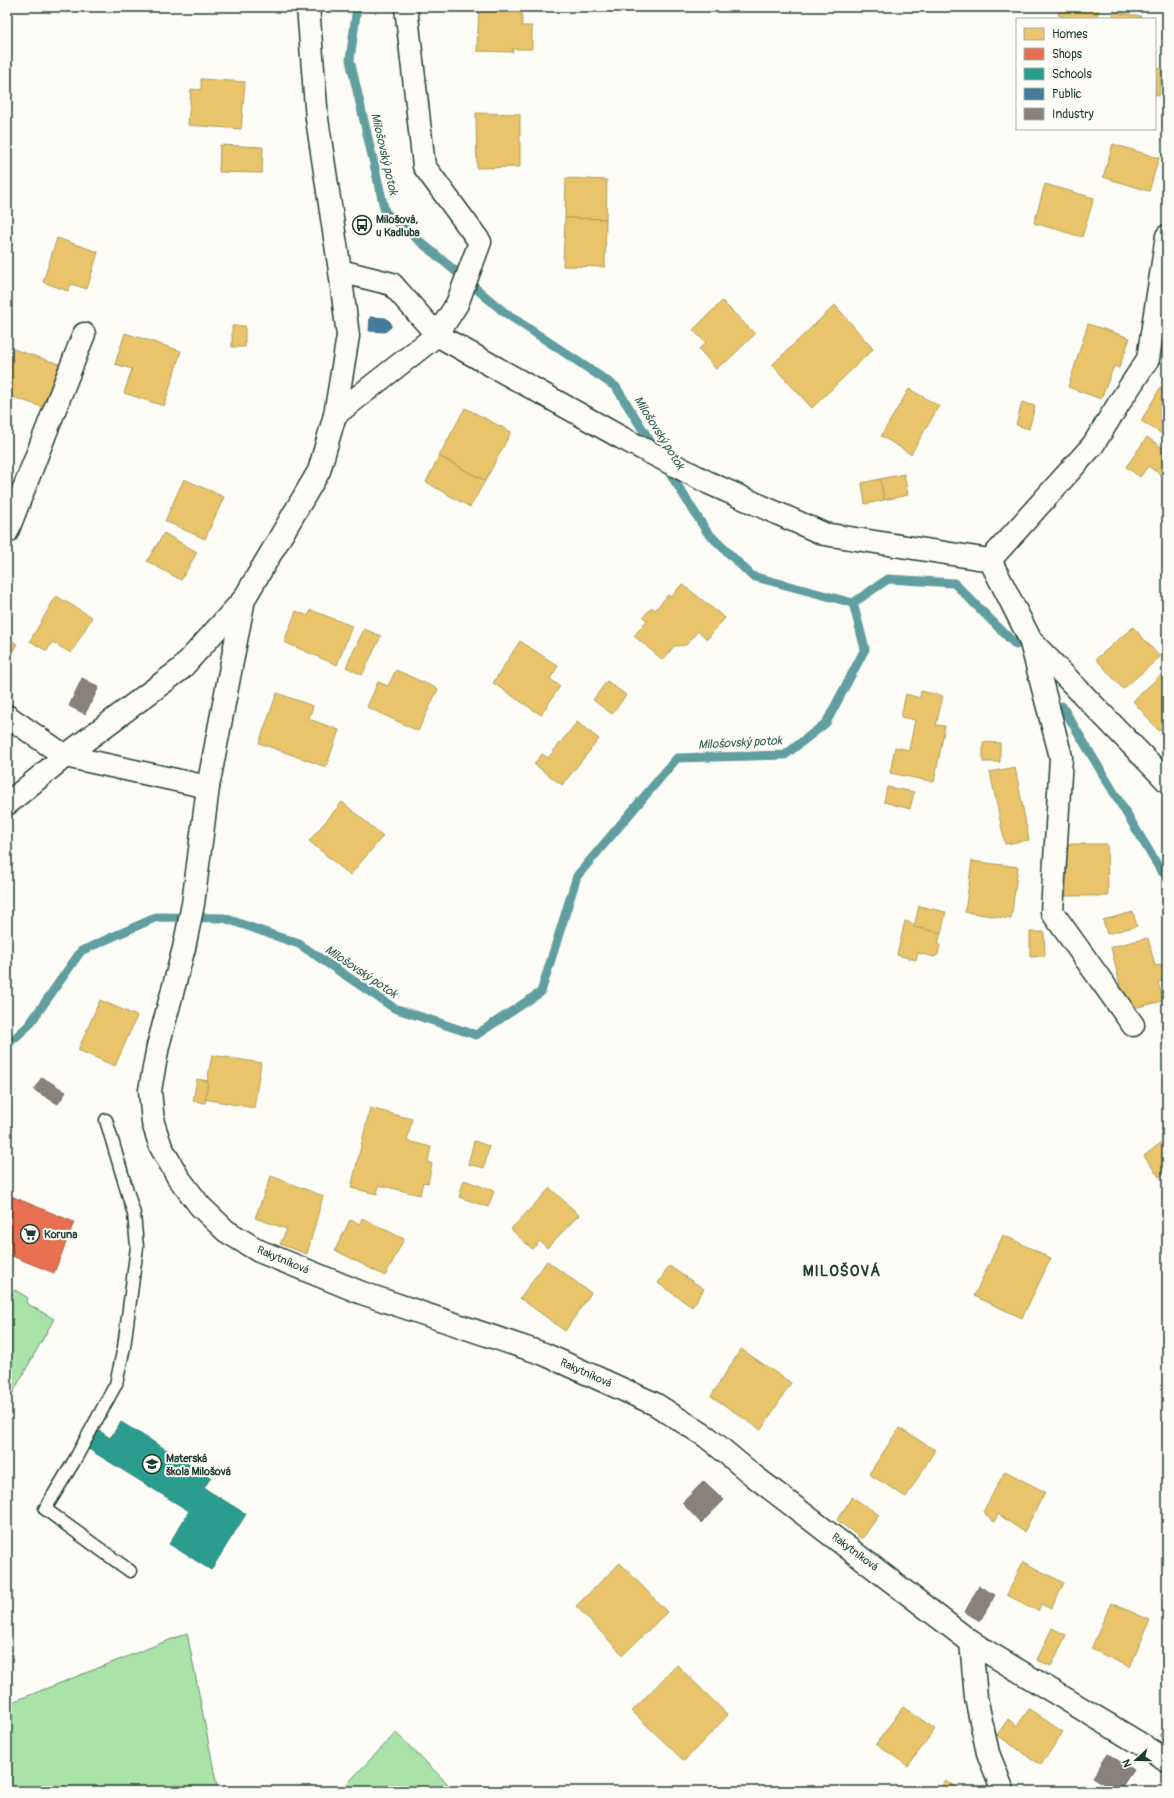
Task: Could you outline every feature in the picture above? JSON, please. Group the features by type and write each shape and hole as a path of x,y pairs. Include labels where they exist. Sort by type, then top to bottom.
{"street":[{"path":"7,804 65,756 181,669 244,599 319,471 335,416 348,336 340,271 317,119 308,7"},
{"path":"335,416 437,334 457,304 480,242 424,166 406,7"},
{"path":"990,560 1093,445 1148,359 1167,236"},
{"path":"340,271 392,284 437,334 622,438 709,483 824,534 990,560"},
{"path":"7,532 84,334"},
{"path":"990,560 1030,639 1061,758 1052,912 1133,1025"},
{"name":"Rakytníková","path":"244,599 208,787 193,904 184,948 158,1046 150,1090 153,1123 161,1147 178,1177 200,1206 226,1231 259,1251 362,1293 544,1354 655,1404 707,1437 754,1476 971,1642 1167,1760"},
{"path":"1030,639 1167,781"},
{"path":"7,716 65,756 208,787"},
{"path":"971,1642 976,1698 988,1753 1003,1791"}],"lane":[{"path":"106,1120 134,1214 137,1247 124,1347 116,1384 73,1463 45,1509 130,1571"}],"green space":[{"path":"15,1290 28,1298 26,1303 54,1319 7,1403 7,1292 12,1294"},
{"path":"187,1633 218,1791 7,1791 7,1704"},
{"path":"396,1733 450,1786 445,1791 340,1791"}],"building: Homes":[{"path":"479,7 522,7 522,26 532,26 532,49 512,49 513,52 477,51"},
{"path":"546,7 564,7 564,10"},
{"path":"1061,7 1100,7 1096,18 1068,18 1058,15"},
{"path":"1114,12 1141,16 1140,18 1113,18"},
{"path":"1156,68 1162,69 1159,96 1156,95"},
{"path":"201,79 245,82 241,129 188,125 191,89 201,90"},
{"path":"476,113 520,114 520,167 477,168"},
{"path":"1113,144 1159,158 1149,191 1103,177"},
{"path":"220,145 263,147 262,173 219,172"},
{"path":"566,178 607,180 606,219 565,218"},
{"path":"1045,184 1094,198 1082,237 1034,223"},
{"path":"565,218 606,219 605,267 563,266"},
{"path":"57,238 98,252 87,289 71,284 68,291 43,282"},
{"path":"722,301 755,334 725,363 724,362 716,369 699,349 706,343 693,330"},
{"path":"835,305 873,349 812,408 772,365"},
{"path":"1088,324 1130,338 1119,368 1114,366 1101,399 1068,387"},
{"path":"232,326 245,326 245,347 232,347"},
{"path":"125,333 181,351 164,406 124,393 132,369 115,364"},
{"path":"13,349 59,364 45,408 7,395 7,369"},
{"path":"1160,388 1167,392 1167,437 1141,421"},
{"path":"909,389 939,406 911,454 881,436"},
{"path":"1022,402 1035,406 1029,429 1016,425"},
{"path":"465,408 511,432 485,481 439,456"},
{"path":"1147,437 1167,451 1167,473 1164,477 1148,466 1140,477 1126,467"},
{"path":"439,456 485,481 470,507 426,482"},
{"path":"904,474 908,495 884,500 880,479"},
{"path":"184,479 224,497 205,539 165,521"},
{"path":"880,479 884,500 865,504 862,483"},
{"path":"7,489 15,492 7,512"},
{"path":"164,533 197,552 181,580 147,561"},
{"path":"682,584 725,618 707,639 698,631 686,645 674,646 663,660 634,636 647,620 643,617 652,607 655,610 668,595 671,597"},
{"path":"56,596 92,617 71,653 52,642 47,651 30,641"},
{"path":"311,610 352,626 337,665 284,642 296,611 308,616"},
{"path":"1133,627 1160,657 1123,689 1096,659"},
{"path":"364,629 381,636 362,675 346,667"},
{"path":"7,638 17,644 7,660"},
{"path":"520,641 558,666 550,679 560,686 541,715 493,683"},
{"path":"396,670 438,689 418,731 367,707 378,682 388,686"},
{"path":"1162,674 1167,680 1167,724 1159,731 1133,701"},
{"path":"607,681 626,695 612,714 593,700"},
{"path":"921,691 943,696 936,725 945,726 934,782 890,773 895,747 909,750 915,720 901,717 906,694 920,698"},
{"path":"277,693 313,706 309,719 339,730 326,767 259,743"},
{"path":"577,722 599,739 562,785 534,764 542,754 548,758"},
{"path":"983,742 1000,743 1000,762 983,762"},
{"path":"1015,767 1029,840 1005,844 990,772"},
{"path":"887,787 914,792 910,809 884,802"},
{"path":"342,802 383,836 350,875 309,841"},
{"path":"1065,844 1107,844 1108,896 1066,896"},
{"path":"972,861 1018,867 1011,919 965,912"},
{"path":"919,906 946,912 941,933 914,927"},
{"path":"1133,912 1137,926 1107,934 1103,920"},
{"path":"905,921 915,924 914,927 941,933 938,944 940,944 938,955 935,957 918,953 916,960 897,955"},
{"path":"1030,932 1044,932 1045,956 1030,957"},
{"path":"1148,938 1155,966 1165,964 1167,980 1158,982 1163,1001 1126,1010 1111,947"},
{"path":"100,1000 137,1016 115,1066 78,1050"},
{"path":"212,1055 261,1063 254,1108 204,1099"},
{"path":"197,1079 208,1081 205,1103 193,1101"},
{"path":"370,1108 412,1119 407,1141 431,1147 428,1162 432,1164 428,1183 423,1182 420,1195 379,1185 377,1194 351,1188"},
{"path":"1167,1138 1167,1171 1159,1177 1144,1156"},
{"path":"474,1141 489,1146 484,1168 468,1164"},
{"path":"271,1176 323,1196 307,1254 280,1244 287,1229 255,1218"},
{"path":"464,1180 494,1191 488,1207 459,1197"},
{"path":"550,1188 579,1215 547,1248 540,1241 532,1249 511,1229"},
{"path":"362,1218 404,1239 385,1276 335,1250 350,1220 360,1224"},
{"path":"1003,1235 1051,1258 1022,1318 974,1296"},
{"path":"547,1261 591,1293 565,1331 520,1298"},
{"path":"669,1266 704,1289 692,1307 658,1283"},
{"path":"741,1349 791,1383 761,1430 711,1396"},
{"path":"899,1428 935,1450 906,1497 869,1474"},
{"path":"1005,1471 1045,1492 1024,1532 998,1514 994,1522 983,1512"},
{"path":"852,1497 879,1515 862,1539 837,1520"},
{"path":"1023,1562 1064,1583 1051,1609 1041,1604 1038,1611 1007,1595"},
{"path":"620,1563 667,1612 623,1655 576,1606"},
{"path":"1111,1603 1150,1620 1130,1667 1091,1649"},
{"path":"1052,1628 1066,1635 1051,1666 1037,1660"},
{"path":"677,1665 728,1715 684,1761 632,1711"},
{"path":"903,1707 935,1729 908,1766 876,1744"},
{"path":"1029,1709 1063,1732 1041,1765 997,1735 1008,1719 1017,1726"},
{"path":"1167,1722 1167,1741 1159,1736"},
{"path":"946,1780 963,1791 938,1791"}],"building: Shops":[{"path":"11,1196 74,1222 54,1273 7,1254 7,1205"}],"building: Schools":[{"path":"121,1422 211,1477 204,1488 246,1514 211,1570 169,1544 189,1511 87,1448 98,1430 110,1438"}],"building: Public":[{"path":"370,317 386,318 391,323 391,327 385,332 369,331"}],"building: Industry":[{"path":"82,678 99,687 85,714 69,706"},
{"path":"42,1077 66,1092 58,1104 34,1090"},
{"path":"704,1481 724,1500 701,1523 682,1503"},
{"path":"979,1586 995,1595 980,1621 965,1612"},
{"path":"1108,1754 1133,1770 1119,1791 1115,1791 1093,1777"}],"waterway":[{"name":"Milošovský potok","path":"357,7 350,60 385,212 504,312 616,387 655,449"},
{"name":"Milošovský potok","path":"7,1045 29,1025 81,951 157,917 224,918 299,944 394,1008 476,1035 541,992 577,876 677,758 785,755 826,723 865,649 853,603 752,576 707,532 666,467"},
{"path":"853,603 888,579 954,583 1016,645"},
{"path":"1062,706 1161,871 1167,875"}],"place":[{"name":"Milošová, u Kadluba","path":"362,225"},
{"name":"Koruna","path":"30,1234"},
{"name":"Materská škola Milošová","path":"152,1464"}],"district":[{"name":"MILOŠOVÁ","path":"842,1271"}]}
